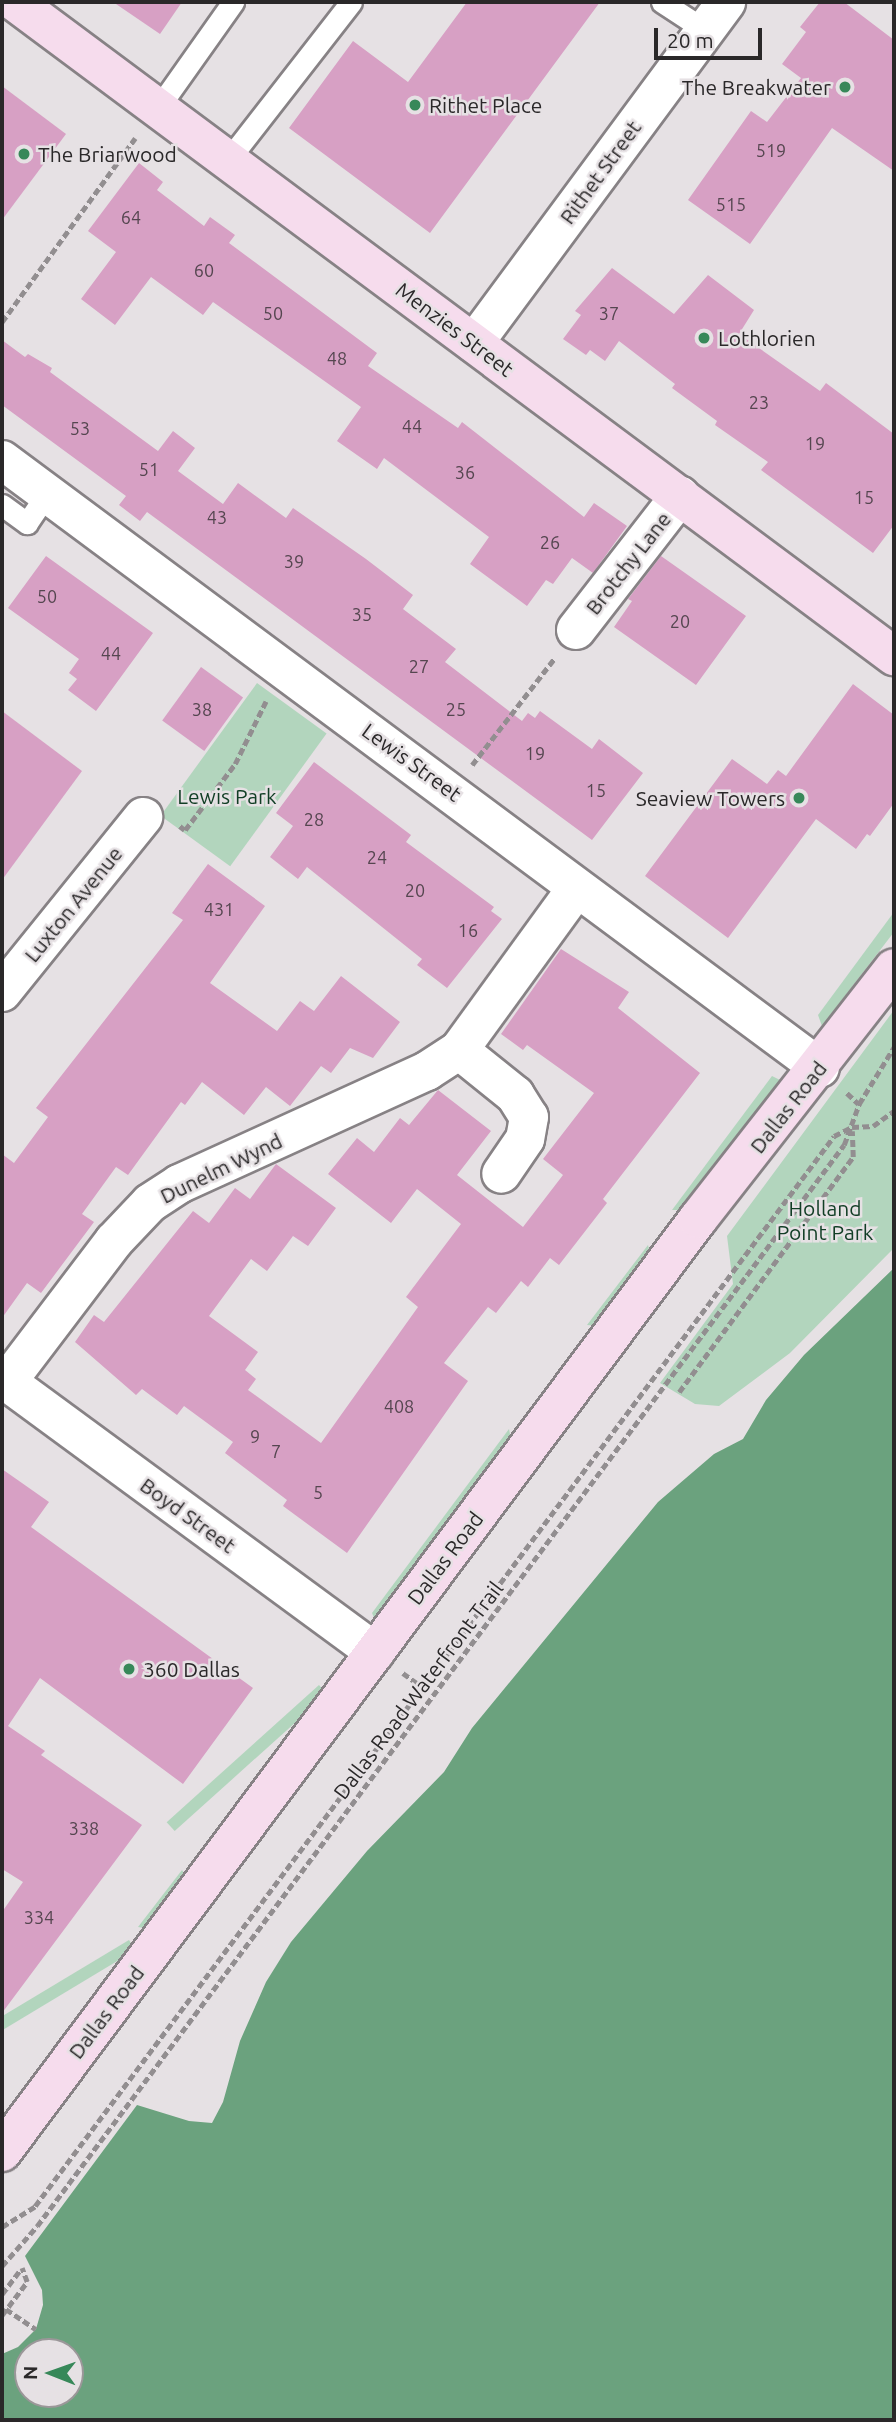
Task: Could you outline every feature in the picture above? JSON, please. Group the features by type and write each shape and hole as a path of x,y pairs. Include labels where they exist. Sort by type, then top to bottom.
{"main road":[{"name":"Menzies Street","path":"16,2 894,656"},
{"name":"Dallas Road","path":"2,2152 386,1660 698,1219 820,1068 894,968"}],"street":[{"name":"Rithet Street","path":"474,343 715,16"},
{"name":"Lewis Street","path":"2,460 452,791 576,889 820,1068"},
{"name":"Brotchy Lane","path":"576,630 680,496"},
{"name":"Luxton Avenue","path":"2,992 144,817"},
{"name":"Dunelm Wynd","path":"4,1380 114,1241 150,1203 179,1184 426,1072 459,1050 576,889"},
{"path":"459,1050 515,1095 529,1117 525,1139 501,1174"},
{"name":"Boyd Street","path":"4,1380 386,1660"}],"lane":[{"path":"158,108 233,2"},
{"path":"228,160 351,2"},
{"path":"662,2 715,16"},
{"path":"2,505 27,523 47,493"}],"path":[{"path":"2,321 158,108"},
{"path":"452,791 576,630"},
{"path":"144,817 166,817 185,830 235,764 282,668"},
{"name":"Dallas Road Waterfront Trail","path":"2,2266 4,2257 37,2227 844,1144 859,1104 894,1047"},
{"name":"Dallas Road Waterfront Trail","path":"2,2227 35,2206 834,1136 852,1127 873,1126 894,1111"},
{"path":"679,1392 853,1157 852,1127"},
{"path":"386,1660 422,1687"},
{"path":"2,2294 22,2268 27,2282 2,2315"},
{"path":"6,2309 36,2329"}],"green space":[{"name":"Lewis Park","path":"257,683 327,734 230,866 161,816"},
{"path":"894,912 894,932 822,1026 818,1015"},
{"name":"Holland Point Park","path":"894,1010 894,1248 790,1353 719,1406 695,1404 660,1383 733,1284 727,1236"},
{"path":"772,1076 780,1080 772,1095 686,1210 672,1210"},
{"path":"648,1245 651,1257 600,1326 587,1325"},
{"path":"509,1429 512,1445 385,1615 375,1620 372,1613"},
{"path":"319,1685 327,1694 175,1831 167,1822"},
{"path":"182,1870 188,1880 151,1929 138,1927"},
{"path":"129,1940 135,1950 2,2030 2,2016"}],"shaded area":[{"path":"894,1268 894,2420 2,2420 2,2354 14,2349 14,2408 84,2408 84,2338 27,2338 36,2329 43,2305 42,2290 25,2256 137,2105 189,2121 212,2123 223,2102 240,2041 266,1982 291,1942 367,1851 444,1772 472,1728 658,1502 714,1454 743,1439 766,1400 804,1355"}],"building":[{"path":"113,2 182,2 160,34"},
{"name":"Rithet Place","path":"467,2 600,2 430,233 289,128 353,41 408,82"},
{"path":"820,2 844,2 894,40 894,171 832,128 750,244 688,200 751,111 767,122 801,78 782,64 806,32 800,27"},
{"name":"The Briarwood","path":"2,86 66,134 2,220"},
{"path":"139,163 163,182 157,190 204,226 210,217 235,235 229,243 377,353 368,366 458,428 462,422 584,517 594,503 627,526 593,573 572,558 553,584 546,580 527,606 470,564 489,537 384,458 377,469 337,441 361,407 213,302 203,315 151,277 115,325 81,299 116,252 88,231"},
{"path":"612,268 674,314 708,275 754,310 739,334 820,391 826,383 894,434 894,525 873,553 761,470 768,462 715,425 717,421 672,388 675,384 619,341 605,361 590,350 586,355 563,339 581,315 575,311"},
{"path":"2,340 25,357 28,354 52,368 50,372 158,451 173,431 195,448 178,471 223,504 238,483 286,518 293,508 366,559 413,595 403,609 456,649 445,662 522,721 528,713 535,718 540,711 592,749 599,739 643,773 592,840 147,512 140,521 119,505 126,496 2,405"},
{"path":"46,556 153,633 96,711 68,690 77,679 69,673 79,659 8,608"},
{"path":"661,556 746,616 696,685 614,627 632,601 628,599"},
{"path":"201,667 243,698 204,751 162,720"},
{"name":"Seaview Towers","path":"853,684 894,715 894,803 870,836 867,834 856,849 816,819 728,938 645,876 732,759 767,784 778,770 786,776"},
{"path":"2,711 82,771 2,880"},
{"path":"314,762 411,835 406,842 494,907 491,911 502,919 447,988 417,965 422,959 307,867 298,879 270,857 293,826 276,813"},
{"path":"208,864 265,906 210,983 277,1031 300,1001 314,1011 341,976 400,1022 373,1058 350,1048 331,1073 321,1066 290,1106 266,1087 244,1115 202,1082 185,1105 181,1102 128,1175 116,1167 82,1214 94,1222 41,1293 27,1283 2,1318 2,1154 14,1163 48,1117 36,1108 183,920 172,913"},
{"path":"561,949 629,992 618,1008 700,1073 603,1199 607,1203 559,1265 550,1258 528,1287 521,1281 496,1313 488,1307 444,1363 468,1381 347,1553 283,1506 287,1500 225,1453 233,1442 184,1406 177,1415 142,1389 136,1395 75,1342 94,1315 104,1322 193,1211 209,1223 235,1188 250,1199 276,1164 336,1208 308,1246 293,1236 267,1271 251,1259 209,1316 258,1352 245,1370 256,1379 248,1390 321,1443 418,1307 406,1297 461,1224 417,1189 391,1223 328,1174 357,1138 374,1152 400,1118 409,1125 438,1090 491,1131 457,1175 523,1227 563,1175 543,1159 594,1093 527,1045 523,1050 501,1034"},
{"path":"2,1469 49,1502 31,1527 253,1688 183,1784 40,1678 8,1726 45,1751 41,1755 142,1825 2,2013 2,1912 23,1882 2,1869"}],"place":[{"name":"The Breakwater","path":"845,87"},
{"name":"Rithet Place","path":"415,105"},
{"name":"The Briarwood","path":"24,154"},
{"name":"Lothlorien","path":"704,338"},
{"name":"Seaview Towers","path":"799,798"},
{"name":"360 Dallas","path":"129,1669"}]}
